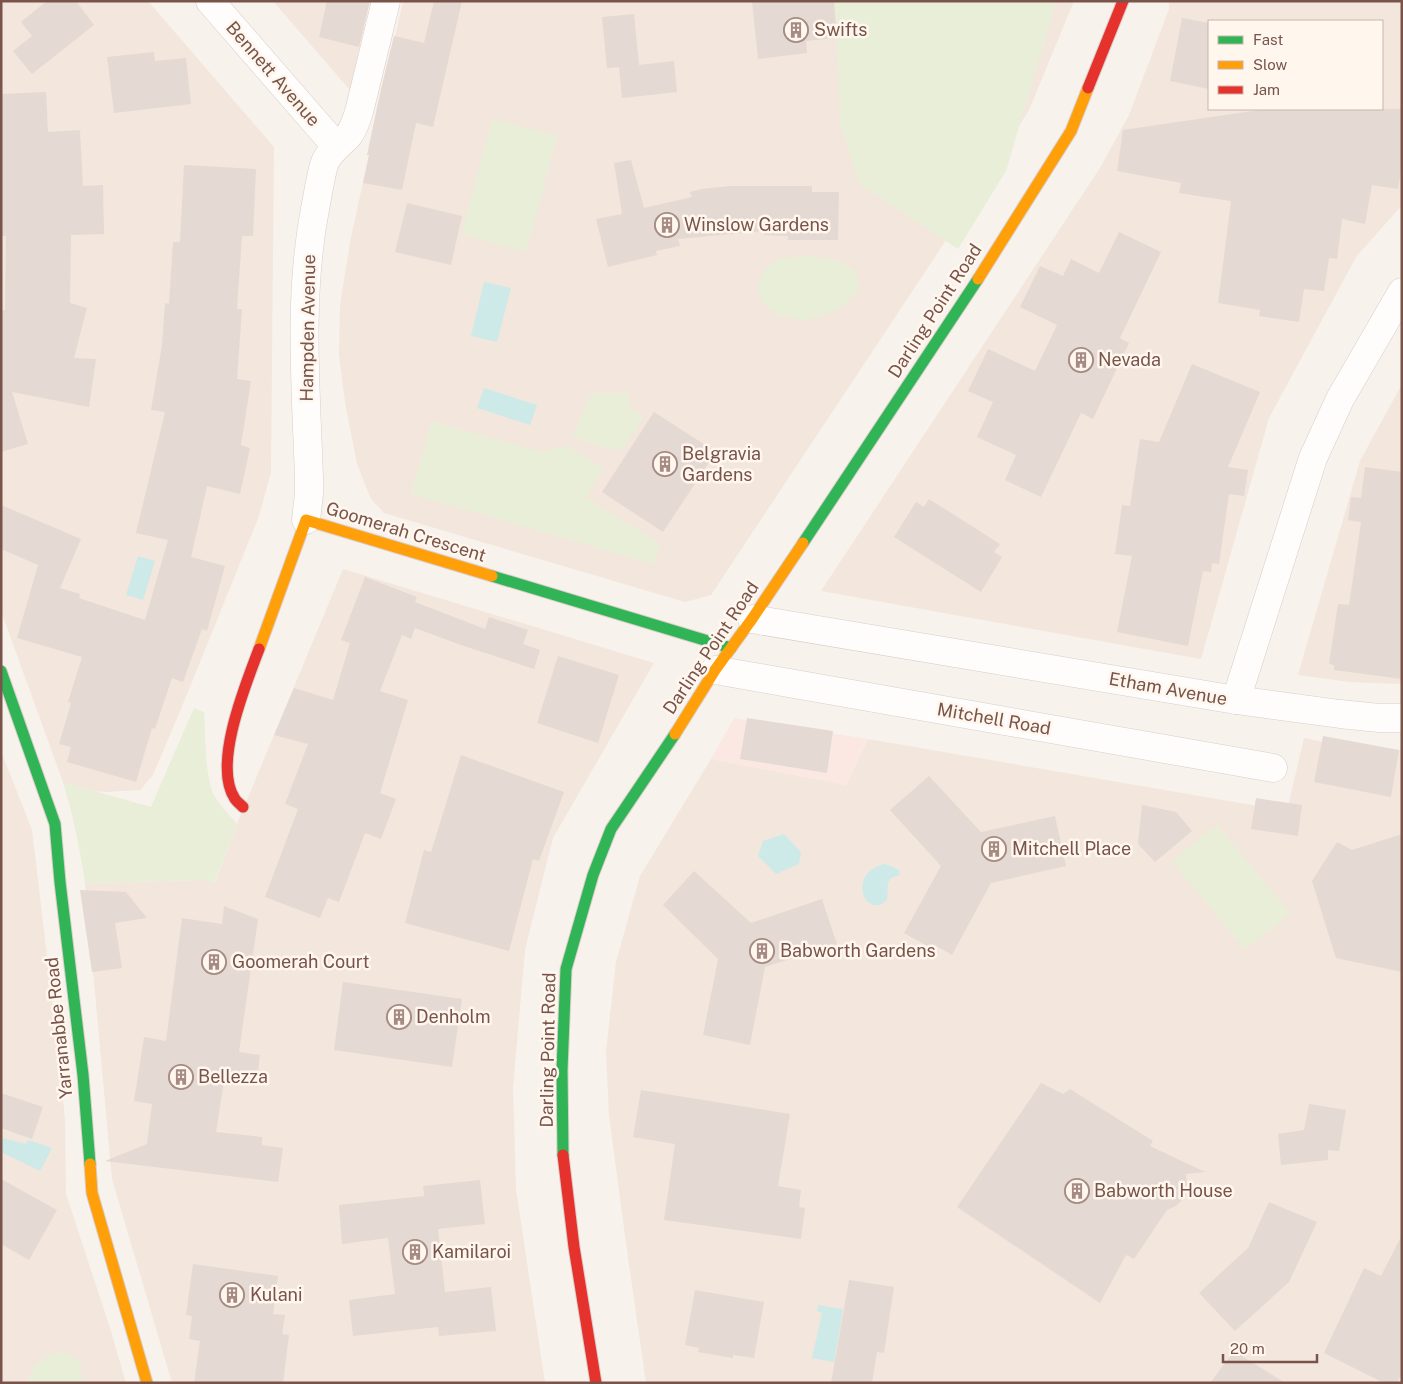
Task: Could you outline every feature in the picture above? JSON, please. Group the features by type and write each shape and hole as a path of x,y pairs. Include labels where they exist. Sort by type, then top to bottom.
{"street":[{"name":"Bennett Avenue","path":"210,1 336,146"},
{"name":"Hampden Avenue","path":"306,520 309,494 304,362 304,299 310,231 320,178 328,156 349,134 359,112 386,1"},
{"name":"Darling Point Road","path":"596,1383 574,1247 563,1153 562,1070 566,969 593,875 611,829 964,301 1071,131 1123,1"},
{"name":"Etham Avenue","path":"752,619 1236,700 1313,458 1340,399 1402,292"},
{"name":"Goomerah Crescent","path":"244,808 234,798 229,782 228,758 231,736 239,705 306,520 723,659"},
{"name":"Mitchell Road","path":"723,659 1273,768"},
{"name":"Yarranabbe Road","path":"1,671 55,824 83,1075 92,1193 147,1383"},
{"path":"1236,700 1340,714 1402,718"}],"shaded area":[{"path":"1,1 148,1 274,147 271,472 259,516 190,687 153,775 140,790 106,792 67,789 1,611"},
{"path":"273,1 370,1 350,90"},
{"path":"403,1 1074,1 1029,110 933,260 711,595 685,602 384,513 371,499 357,464 345,402 339,355 340,305 351,237"},
{"path":"1169,1 1402,1 1402,205 1356,257 1269,418 1201,659 821,591 1100,168 1129,115 1169,9"},
{"path":"1402,384 1402,684 1350,682 1298,675 1360,461"},
{"path":"343,569 654,663 553,838 525,950 513,1087 516,1189 545,1383 172,1383 112,1179 85,883 204,880 215,882 237,824"},
{"path":"734,718 868,739 846,785 711,759"},
{"path":"1304,738 1359,750 1402,750 1402,1383 646,1383 609,1115 606,1052 616,962 640,876 711,759 846,785 868,739 1287,811"},
{"path":"1,751 32,830 65,1119 66,1194 126,1383 1,1383"}],"green space":[{"path":"837,1 1056,1 1006,171 958,249 860,184 840,125 834,7"},
{"path":"492,119 557,136 526,252 462,234"},
{"path":"803,256 832,259 846,264 856,273 859,289 845,304 833,312 804,321 778,315 762,303 758,286 764,269 779,259"},
{"path":"592,393 628,393 630,408 644,417 622,450 597,446 572,436"},
{"path":"432,421 541,452 567,446 604,468 585,498 660,543 654,564 411,494"},
{"path":"194,708 204,712 208,774 213,793 237,824 214,883 204,880 85,883 76,832 63,782 151,807"},
{"path":"1217,825 1290,913 1245,950 1172,861"},
{"path":"54,1352 70,1353 80,1364 83,1383 25,1383 35,1365"}],"water":[{"path":"484,282 511,288 497,342 471,336"},
{"path":"484,388 537,405 530,425 477,408"},
{"path":"138,556 155,561 143,600 126,595"},
{"path":"784,834 801,852 799,864 776,874 758,856 763,841"},
{"path":"885,864 899,870 900,875 891,878 888,882 887,900 879,905 872,904 866,900 863,893 863,884 866,876 873,869"},
{"path":"2,1138 26,1144 28,1140 52,1148 40,1171 1,1152"},
{"path":"818,1305 843,1309 834,1362 812,1358 822,1313 817,1311"}],"building":[{"path":"47,1 76,1 94,25 32,74 13,51 32,36 21,22"},
{"path":"327,1 370,1 359,47 319,37"},
{"path":"434,1 462,1 433,127 416,123 402,190 363,183 369,155 367,155 394,36 424,43"},
{"name":"Swifts","path":"752,1 834,1 837,38 806,41 807,53 758,59"},
{"path":"634,14 639,65 674,61 677,92 622,98 619,67 607,68 602,17"},
{"path":"1182,18 1208,23 1208,89 1170,81"},
{"path":"154,52 155,61 186,58 191,104 114,113 107,57"},
{"path":"46,92 48,132 80,130 83,186 103,185 104,234 71,235 70,303 87,308 74,358 96,359 89,407 12,392 28,444 1,452 1,310 5,310 6,236 1,236 1,94"},
{"path":"1402,109 1402,163 1398,189 1372,185 1365,224 1342,219 1337,259 1329,258 1324,291 1304,289 1299,322 1259,316 1260,310 1218,303 1231,201 1179,193 1181,183 1117,171 1123,130 1259,110"},
{"name":"Winslow Gardens","path":"631,160 644,208 692,197 690,192 731,186 812,186 812,192 839,192 838,240 788,240 788,236 764,235 764,231 678,239 680,246 656,251 657,255 608,267 596,219 622,214 614,163"},
{"path":"184,165 256,169 253,236 242,236 237,309 242,309 237,379 251,381 241,445 250,448 240,494 207,486 191,557 225,566 207,631 202,629 183,682 172,678 155,729 152,728 136,782 67,762 71,747 59,744 71,703 68,702 82,657 17,638 38,565 1,549 1,505 81,539 60,588 80,594 79,598 145,620 168,540 136,533 165,412 151,410 162,345 165,303 169,304 173,242 180,242"},
{"path":"407,203 462,216 451,265 395,252"},
{"name":"Nevada","path":"1119,232 1161,252 1120,338 1129,343 1093,419 1081,413 1041,497 1005,480 1016,455 977,437 993,402 968,391 988,349 1035,371 1057,325 1020,307 1040,266 1063,276 1071,259 1099,273"},
{"path":"1192,364 1260,392 1228,467 1248,470 1244,496 1229,494 1219,564 1212,563 1211,572 1203,571 1188,646 1117,632 1132,556 1115,554 1122,505 1130,506 1140,439 1159,442"},
{"name":"Belgravia Gardens","path":"654,412 716,452 663,532 602,492"},
{"path":"1365,467 1402,472 1402,679 1334,670 1334,665 1329,664 1338,604 1349,605 1361,522 1348,520 1351,497 1361,498"},
{"path":"929,499 1000,544 994,552 1002,557 981,592 894,537 916,502 924,507"},
{"path":"365,577 417,597 415,602 485,629 489,617 528,630 523,644 540,650 534,669 415,628 411,639 402,635 380,691 408,700 380,793 396,799 381,839 365,833 339,902 328,898 320,918 265,897 298,809 285,804 308,744 274,735 294,688 333,700 350,643 341,640"},
{"path":"558,656 619,675 598,743 537,723"},
{"path":"747,718 833,731 827,773 740,759"},
{"path":"1323,736 1399,750 1391,797 1314,782"},
{"path":"461,755 564,792 539,861 533,859 509,951 405,923 424,850 431,852"},
{"name":"Mitchell Place","path":"929,776 981,832 1055,816 1066,866 991,883 952,955 933,944 931,948 904,933 941,866 890,810"},
{"path":"1256,798 1302,805 1298,836 1251,829"},
{"path":"1142,805 1176,812 1192,831 1155,862 1138,844"},
{"path":"1402,834 1402,972 1336,958 1312,881 1337,842 1352,850"},
{"name":"Babworth Gardens","path":"694,871 751,923 822,899 837,944 765,967 750,1045 703,1035 718,959 663,905"},
{"path":"80,890 126,892 147,918 115,923 122,968 92,972"},
{"path":"224,906 258,919 239,1052 260,1055 257,1080 225,1075 216,1132 262,1137 262,1145 283,1148 278,1182 105,1161 147,1144 152,1104 134,1101 144,1037 166,1041 182,918 222,924"},
{"name":"Denholm","path":"343,982 462,999 452,1067 334,1050"},
{"name":"Babworth House","path":"1041,1083 1063,1094 1070,1089 1153,1141 1150,1146 1205,1172 1186,1174 1187,1184 1184,1198 1176,1206 1167,1210 1134,1259 1126,1255 1100,1303 957,1207"},
{"path":"641,1090 790,1114 778,1186 801,1190 799,1207 805,1208 801,1239 664,1220 675,1144 633,1137"},
{"path":"1,1093 43,1107 32,1139 1,1128"},
{"path":"1309,1104 1346,1110 1339,1151 1328,1150 1328,1160 1281,1165 1278,1134 1304,1130"},
{"path":"1,1179 57,1210 29,1260 1,1244"},
{"name":"Kamilaroi","path":"480,1180 485,1224 438,1229 445,1292 491,1287 496,1331 439,1336 438,1327 353,1336 349,1300 395,1294 388,1238 342,1244 339,1205 424,1196 423,1186"},
{"path":"1269,1202 1317,1222 1289,1282 1235,1331 1199,1293 1248,1248"},
{"path":"1402,1235 1402,1373 1397,1383 1384,1383 1324,1353 1364,1268 1381,1276"},
{"name":"Kulani","path":"193,1264 278,1276 273,1314 285,1315 282,1334 289,1335 283,1383 194,1383 200,1341 189,1339 192,1316 186,1315"},
{"path":"849,1280 894,1287 884,1353 877,1352 872,1383 831,1383"},
{"path":"695,1290 764,1302 754,1358 733,1355 733,1358 698,1352 699,1348 685,1345"},
{"path":"1234,1351 1285,1383 1210,1383"}],"traffic: fast":[{"path":"803,543 978,279"},
{"path":"492,576 731,648"},
{"path":"1,671 55,824 83,1075 90,1164"},
{"path":"563,1155 562,1070 566,969 593,875 611,829 675,734"}],"traffic: slow":[{"path":"978,279 1071,131 1088,88"},
{"path":"259,649 306,520 492,576"},
{"path":"675,734 715,670 803,543"},
{"path":"90,1164 92,1193 147,1383"}],"traffic: jam":[{"path":"1088,88 1123,1"},
{"path":"243,807 235,799 229,784 227,766 229,746 240,703 259,649"},
{"path":"563,1155 574,1247 596,1383"}],"place":[{"name":"Swifts","path":"796,30"},
{"name":"Winslow Gardens","path":"667,225"},
{"name":"Nevada","path":"1081,360"},
{"name":"Belgravia Gardens","path":"665,464"},
{"name":"Mitchell Place","path":"994,849"},
{"name":"Babworth Gardens","path":"762,951"},
{"name":"Goomerah Court","path":"214,962"},
{"name":"Denholm","path":"399,1017"},
{"name":"Bellezza","path":"181,1077"},
{"name":"Babworth House","path":"1077,1191"},
{"name":"Kamilaroi","path":"415,1252"},
{"name":"Kulani","path":"232,1295"}]}
